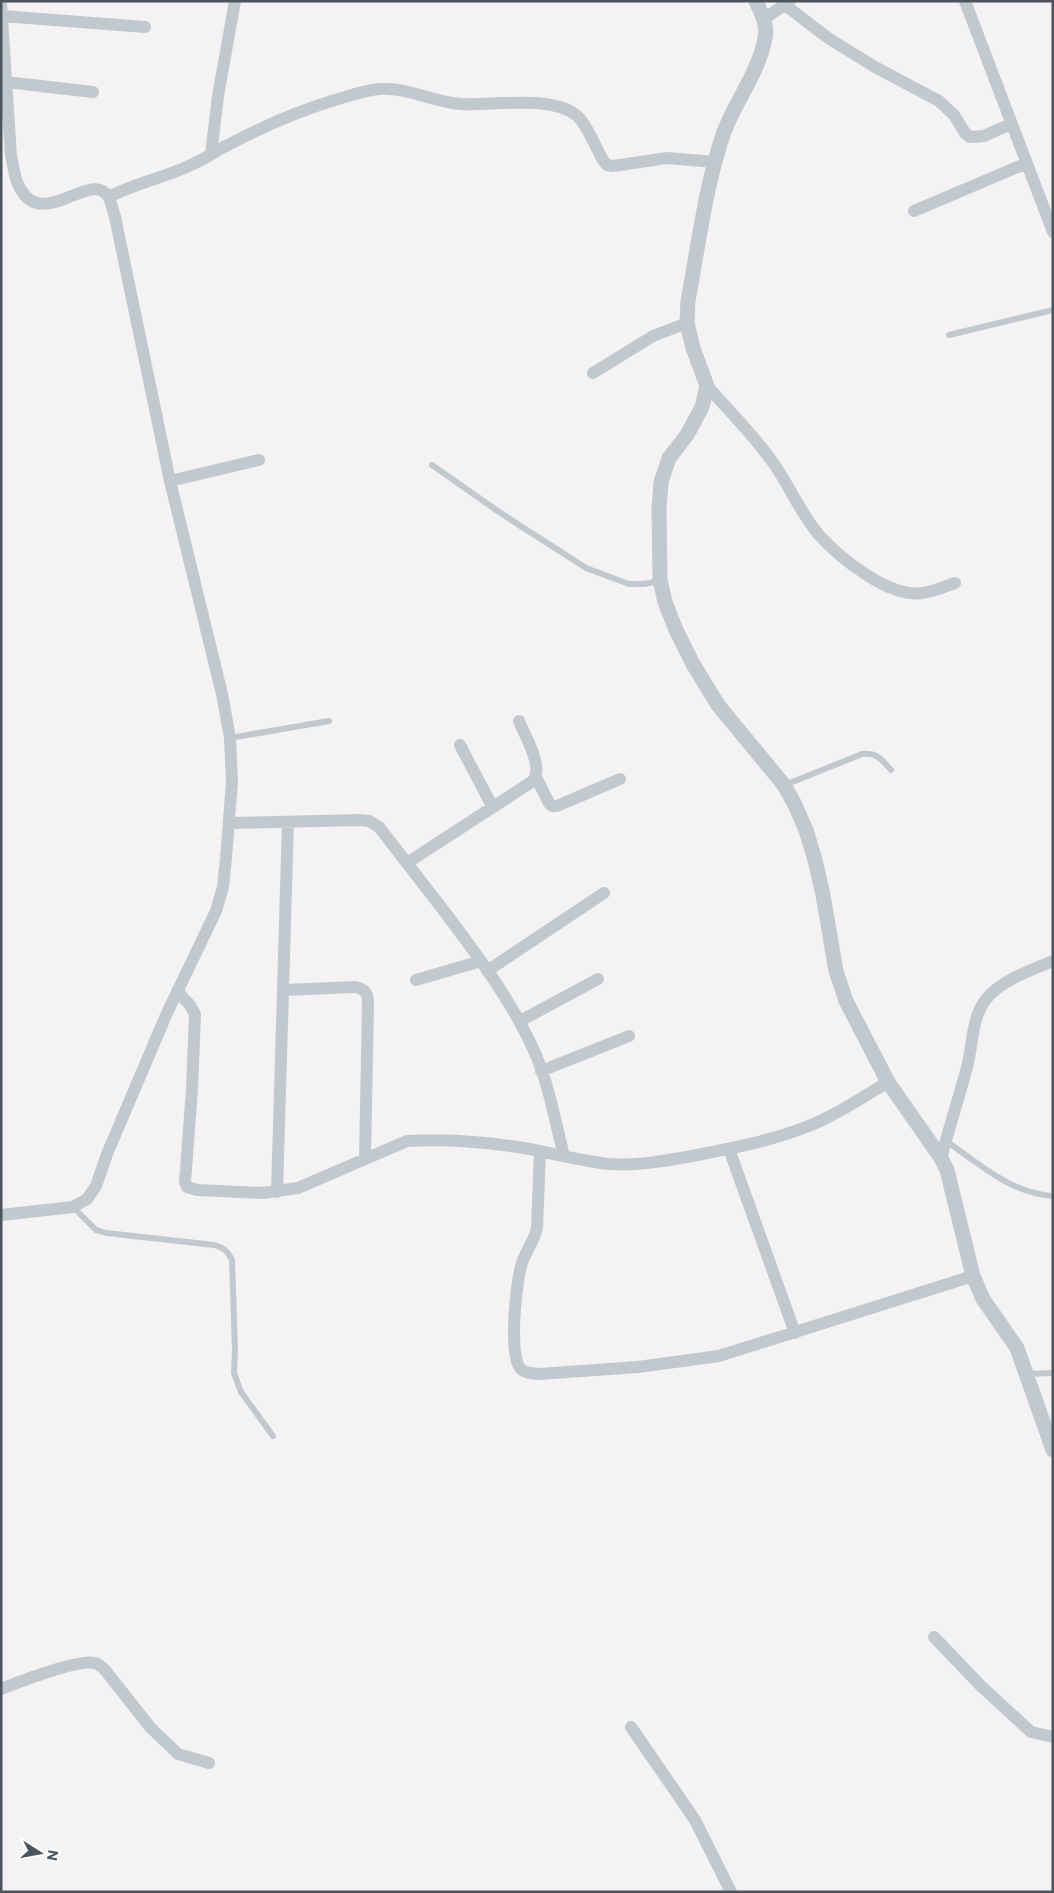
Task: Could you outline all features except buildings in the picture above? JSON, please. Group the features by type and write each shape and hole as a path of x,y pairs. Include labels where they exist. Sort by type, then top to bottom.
{"street":[{"path":"211,154 218,96 235,1"},
{"path":"756,1 764,19 766,36 760,57 725,131 714,162 688,301 687,322 693,348 708,386 774,463 819,534 839,554 864,573 888,587 907,593 921,594 955,583"},
{"path":"965,1 1053,232"},
{"path":"1,2 11,156 16,180 25,195 35,202 47,204 60,202 87,189 100,190 109,197 115,217 170,482 222,694 230,738 232,782 230,823 223,887 216,911 177,991 132,1094 96,1186 87,1199 73,1207 1,1215"},
{"path":"764,19 788,3 828,38 852,51 875,67 939,101 954,115 965,133 970,137 984,136 1011,124"},
{"path":"2,16 145,27"},
{"path":"6,82 93,92"},
{"path":"109,197 126,188 170,174 196,163 267,126 306,109 379,89 397,90 438,102 460,104 537,103 554,105 569,110 581,120 607,165 613,166 667,158 714,162"},
{"path":"914,212 1027,163"},
{"path":"593,373 653,336 687,322"},
{"path":"708,386 702,406 687,434 669,458 661,482 659,509 660,580 665,602 676,630 703,680 723,711 784,785 794,803 806,830 815,860 824,895 836,971 846,1001 888,1082 941,1158 947,1170 973,1276 983,1299 1017,1348 1053,1450"},
{"path":"170,482 259,460"},
{"path":"519,721 537,764 536,777 552,806 557,806 620,779"},
{"path":"460,745 492,806"},
{"path":"407,863 536,777"},
{"path":"230,823 361,820 369,821 379,827 484,966 520,1021 541,1071 564,1156"},
{"path":"277,1192 288,822"},
{"path":"416,980 484,966 604,893"},
{"path":"941,1158 967,1069 978,1014 985,1000 994,990 1034,968 1053,962"},
{"path":"520,1021 598,979"},
{"path":"283,990 355,987 363,989 366,993 368,1004 365,1159"},
{"path":"177,991 190,1005 194,1014 195,1025 186,1172 187,1187 197,1190 277,1192 298,1188 407,1141 468,1142 540,1151 608,1164 626,1165 659,1162 760,1142 816,1123 888,1082"},
{"path":"541,1071 629,1036"},
{"path":"729,1149 796,1333"},
{"path":"540,1151 537,1228 519,1274 514,1327 516,1361 524,1372 539,1374 638,1367 719,1356 973,1276"},
{"path":"934,1637 1031,1732 1053,1737"},
{"path":"1,1689 30,1677 56,1670 89,1663 96,1664 104,1670 150,1727 178,1754 209,1763"},
{"path":"631,1727 695,1820 731,1892"}],"lane":[{"path":"949,335 1053,310"},
{"path":"432,465 502,514 586,568 629,584 644,584 660,580"},
{"path":"230,738 329,721"},
{"path":"784,785 862,754 870,753 876,755 891,770"},
{"path":"946,1141 1008,1183 1036,1194 1053,1196"},
{"path":"73,1207 96,1230 106,1233 214,1245 224,1248 228,1252 232,1260 234,1373 241,1392 274,1436"},
{"path":"1027,1374 1053,1373"}]}
